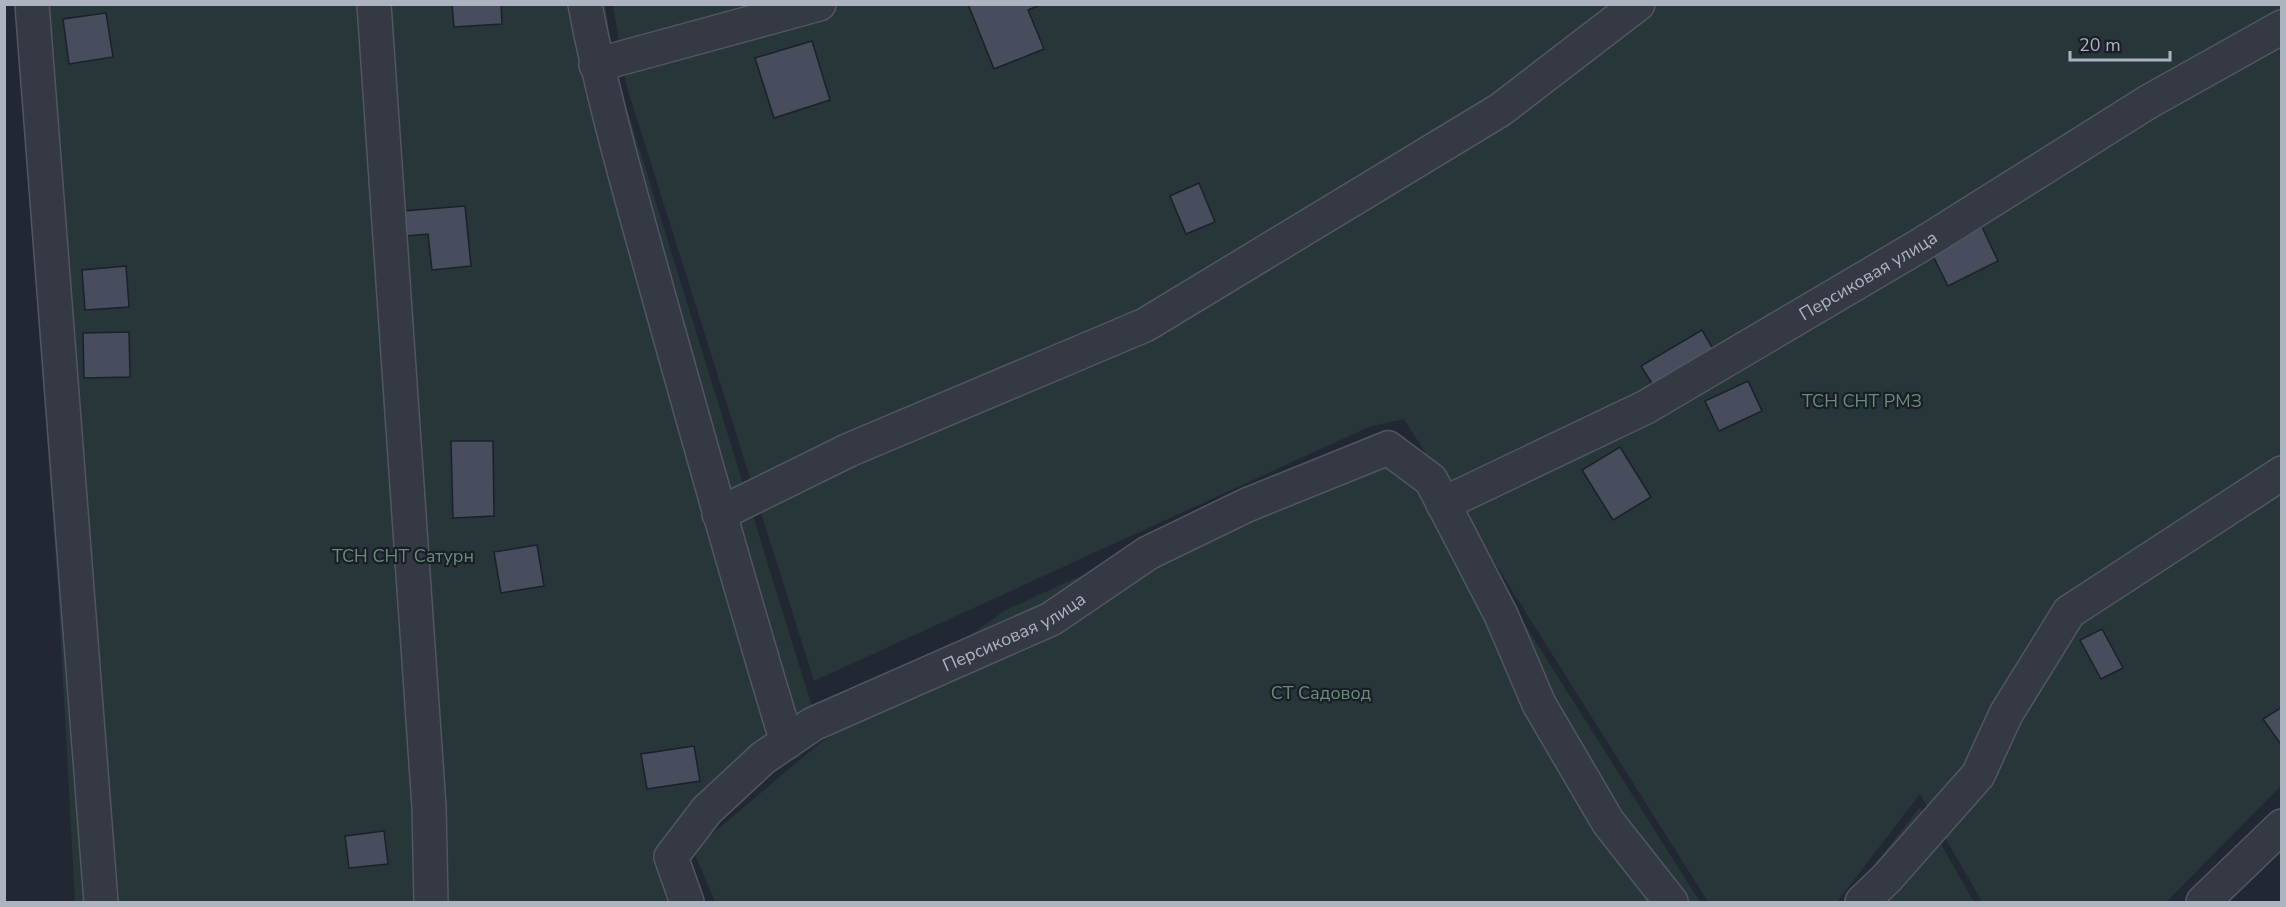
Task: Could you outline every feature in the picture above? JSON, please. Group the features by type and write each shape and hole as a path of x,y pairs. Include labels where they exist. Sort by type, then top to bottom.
{"street":[{"path":"32,4 101,903"},
{"path":"374,4 429,807 431,903"},
{"path":"585,4 596,66 719,514 787,742"},
{"path":"596,66 819,4"},
{"path":"719,514 849,450 1145,325 1500,110 1638,4"},
{"name":"Персиковая улица","path":"687,903 671,857 707,810 764,758 813,724 1051,619 1148,553 1247,505 1388,448 1431,480 1443,504 1646,407 1919,246 2148,102 2282,27"},
{"path":"1862,903 1978,775 2006,714 2069,612 2282,473"},
{"path":"1443,504 1501,615 1539,704 1608,822 1671,903"},
{"path":"2203,903 2282,826"}],"green space":[{"name":"ТСН СНТ Сатурн","path":"15,5 605,5 616,73 814,713 667,853 681,902 75,902 58,589"},
{"name":"ТСН СНТ РМЗ","path":"613,5 2281,5 2281,786 2166,902 1982,902 1920,794 1837,902 1708,902 1404,419 1369,427 814,681 626,84"},
{"name":"СТ Садовод","path":"1395,431 1413,447 1700,902 715,902 693,850 815,747 1004,611"},
{"path":"1920,807 1974,902 1845,902"}],"building":[{"path":"452,4 501,4 502,24 454,27"},
{"path":"968,4 1042,4 1028,10 1044,49 994,69"},
{"path":"106,13 113,57 69,64 63,19"},
{"path":"812,41 830,100 774,118 755,58"},
{"path":"1199,183 1215,222 1186,234 1170,196"},
{"path":"465,206 471,266 432,270 428,234 405,236 403,211"},
{"path":"1981,225 1998,261 1948,286 1930,250"},
{"path":"126,266 129,307 85,310 82,270"},
{"path":"1702,330 1716,354 1656,390 1641,366"},
{"path":"129,332 130,377 84,378 83,333"},
{"path":"1748,381 1762,411 1719,431 1705,401"},
{"path":"451,441 493,441 494,516 453,518"},
{"path":"1620,447 1651,497 1613,520 1582,470"},
{"path":"537,545 544,586 501,593 494,552"},
{"path":"2102,629 2123,668 2101,679 2080,640"},
{"path":"2282,707 2282,746 2263,719"},
{"path":"694,746 700,781 647,789 641,754"},
{"path":"384,831 388,864 349,868 345,836"}]}
